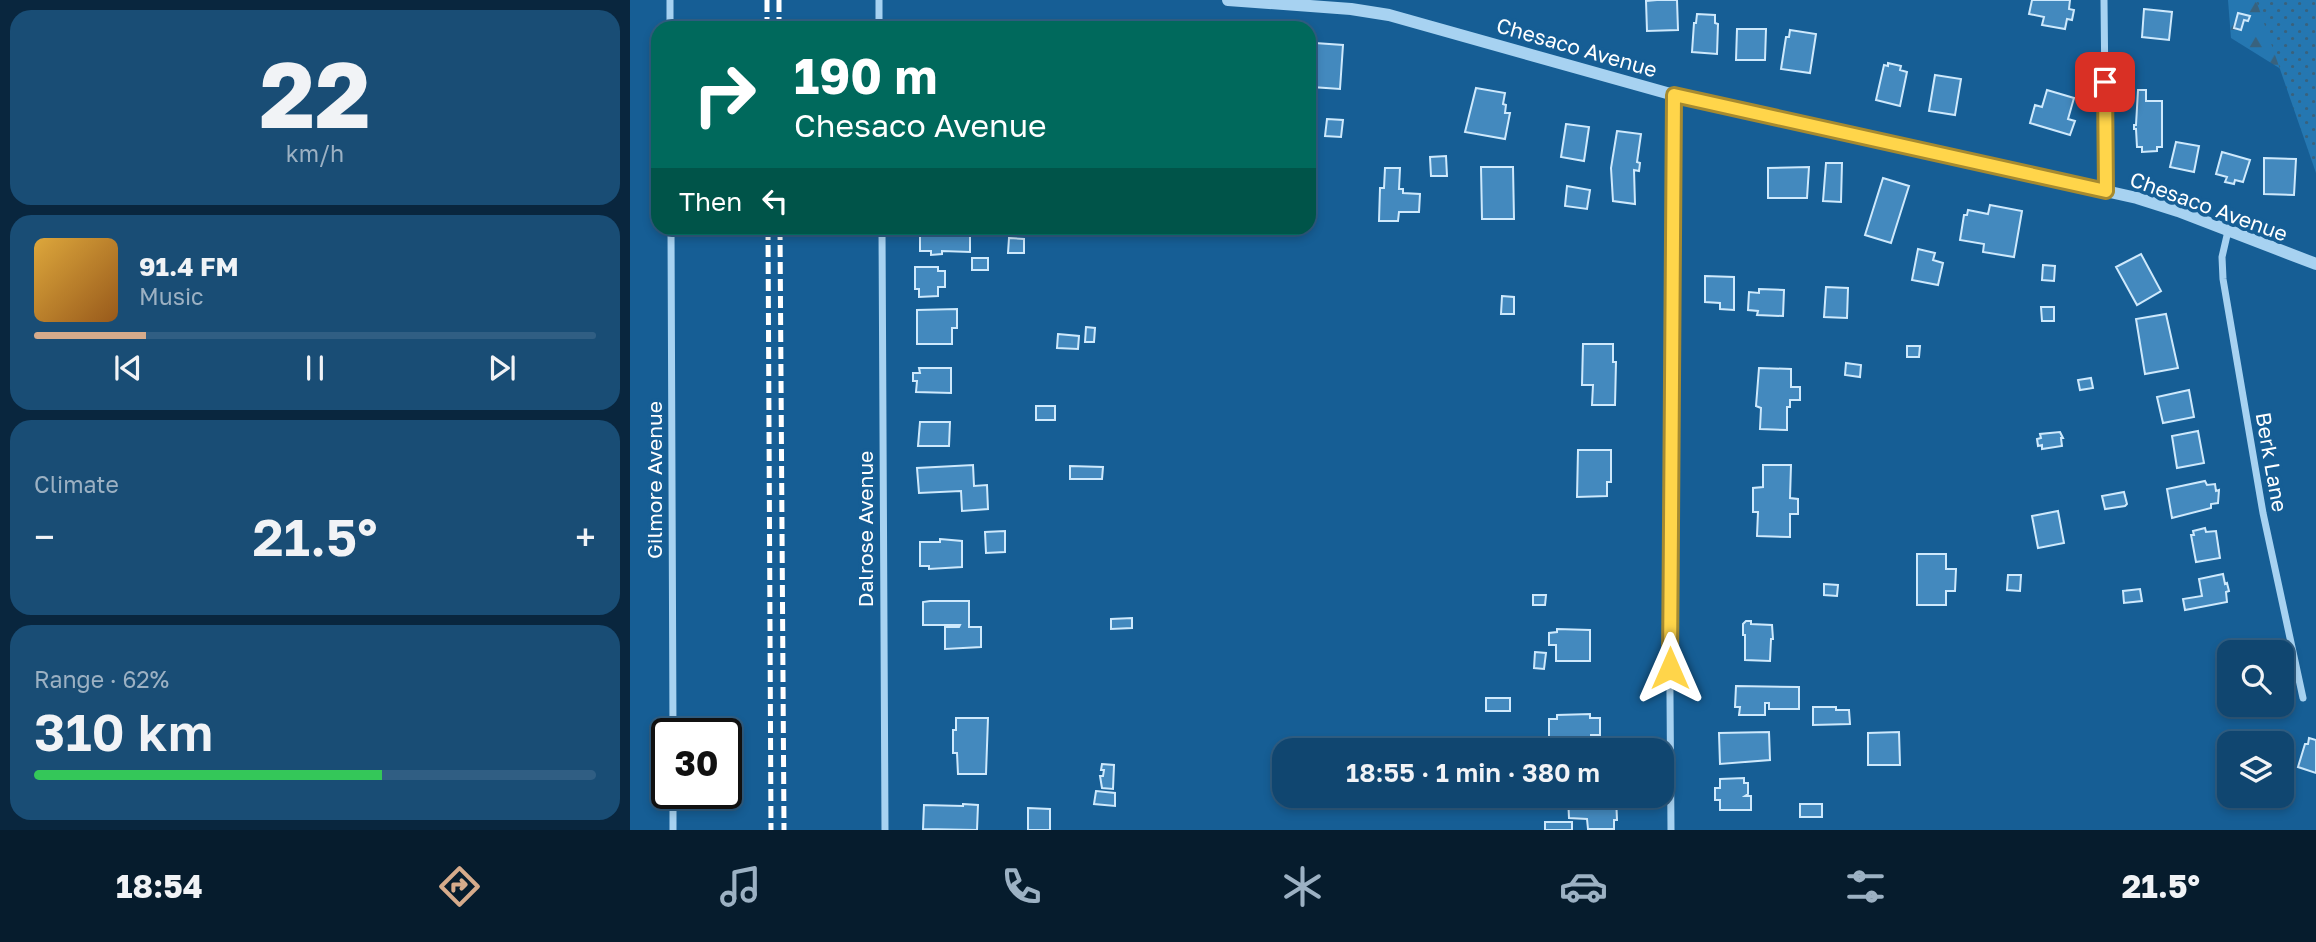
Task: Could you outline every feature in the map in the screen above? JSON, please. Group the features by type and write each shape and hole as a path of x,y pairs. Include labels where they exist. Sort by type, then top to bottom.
{"street":[{"path":"670,0 670,21"},
{"path":"879,0 879,21"},
{"name":"Chesaco Avenue","path":"1228,0 1351,9 1389,15 1674,95 2106,191 2178,211 2316,264"},
{"path":"2104,0 2106,191"},
{"path":"1671,830 1669,547 1674,95"},
{"name":"Berk Lane","path":"2228,231 2222,257 2223,279 2263,513 2303,698"},
{"name":"Gilmore Avenue","path":"671,235 673,718"},
{"name":"Dalrose Avenue","path":"882,235 885,830"},
{"path":"673,809 673,830"}],"green space":[{"path":"2228,0 2316,0 2316,91 2231,38"},
{"path":"2256,0 2316,0 2316,173"}],"building":[{"path":"1677,0 1678,30 1647,31 1646,1"},
{"path":"2032,0 2070,0 2069,9 2074,10 2072,20 2067,19 2065,29 2042,25 2044,17 2029,14"},
{"path":"2144,9 2172,12 2169,40 2142,37"},
{"path":"2238,13 2250,16 2248,21 2244,20 2241,30 2234,28"},
{"path":"1697,14 1715,15 1715,23 1718,24 1717,54 1692,52"},
{"path":"1737,29 1766,29 1765,60 1736,60"},
{"path":"1790,30 1816,34 1810,73 1781,69 1786,37 1789,37"},
{"path":"1316,43 1343,45 1340,89 1316,87"},
{"path":"1888,63 1901,66 1900,70 1907,72 1900,106 1876,100 1884,65 1888,66"},
{"path":"1935,75 1961,79 1955,115 1929,111"},
{"path":"1476,88 1505,93 1505,113 1510,113 1505,139 1465,132"},
{"path":"2047,90 2074,98 2068,119 2075,121 2070,135 2030,123 2035,105 2042,107"},
{"path":"2138,90 2146,90 2146,101 2162,101 2162,147 2157,147 2157,151 2142,152 2142,147 2137,147 2134,125"},
{"path":"1327,119 1343,120 1341,137 1325,136"},
{"path":"1566,124 1589,127 1584,161 1561,157"},
{"path":"1617,131 1641,134 1637,162 1640,163 1639,171 1634,170 1635,204 1613,201 1611,168"},
{"path":"2176,142 2199,146 2194,172 2170,167"},
{"path":"2222,152 2250,160 2243,182 2225,182 2227,177 2216,174"},
{"path":"1446,156 1447,176 1431,176 1430,157"},
{"path":"2264,158 2296,159 2294,195 2264,194"},
{"path":"1826,163 1842,163 1841,202 1823,201"},
{"path":"1481,167 1513,167 1514,219 1482,219"},
{"path":"1809,167 1807,198 1768,198 1768,168"},
{"path":"1385,168 1400,168 1399,189 1403,189 1403,193 1420,194 1419,212 1399,212 1398,221 1379,221 1380,188 1384,188"},
{"path":"1883,178 1909,186 1891,243 1865,235"},
{"path":"1567,186 1590,190 1587,209 1565,206"},
{"path":"1990,205 2022,211 2014,257 1983,252 1984,244 1960,240 1964,215 1967,215 1968,210 1988,214"},
{"path":"920,235 970,235 970,252 942,251 942,254 931,255 931,251 920,251"},
{"path":"1009,238 1024,239 1024,253 1008,253"},
{"path":"1918,249 1935,253 1933,260 1943,263 1938,285 1912,280"},
{"path":"2141,254 2161,291 2137,305 2116,267"},
{"path":"972,258 988,258 988,270 972,270"},
{"path":"2043,265 2055,266 2054,281 2042,280"},
{"path":"915,267 938,267 938,271 945,271 945,287 938,287 938,296 919,297 919,289 915,289"},
{"path":"1705,276 1734,277 1734,310 1720,309 1720,303 1705,302"},
{"path":"1826,287 1848,288 1847,318 1824,317"},
{"path":"1759,289 1784,290 1783,316 1757,315 1758,311 1748,310 1749,292 1759,293"},
{"path":"1502,296 1514,297 1514,314 1501,314"},
{"path":"2041,307 2054,307 2054,321 2042,321"},
{"path":"957,309 957,328 952,328 952,344 917,344 917,310"},
{"path":"2166,314 2178,368 2145,374 2136,319"},
{"path":"1086,327 1095,328 1094,342 1085,342"},
{"path":"1058,334 1079,336 1078,349 1057,348"},
{"path":"1583,344 1613,344 1613,362 1616,362 1615,405 1592,405 1593,385 1582,385"},
{"path":"1907,346 1920,346 1919,357 1907,357"},
{"path":"1846,363 1861,365 1860,377 1845,375"},
{"path":"919,368 951,368 951,393 916,392 917,381 913,381 913,373 920,373"},
{"path":"1759,368 1791,369 1791,387 1800,387 1800,400 1790,400 1790,407 1787,407 1787,430 1760,429 1761,408 1756,406"},
{"path":"2091,378 2093,388 2080,390 2078,380"},
{"path":"2189,390 2194,417 2163,423 2157,397"},
{"path":"1036,406 1055,406 1055,420 1036,420"},
{"path":"920,422 950,422 949,446 918,446"},
{"path":"2198,431 2204,463 2177,468 2172,436"},
{"path":"2060,432 2063,438 2062,446 2042,449 2042,445 2038,446 2037,439 2041,438 2040,434"},
{"path":"1578,450 1611,450 1611,482 1607,482 1607,496 1577,497"},
{"path":"973,465 974,486 987,485 988,509 962,511 961,491 919,493 917,468"},
{"path":"1763,465 1791,465 1790,498 1798,499 1798,514 1790,514 1790,537 1757,536 1758,512 1753,512 1753,488 1763,487"},
{"path":"1070,466 1103,467 1102,479 1070,479"},
{"path":"2205,481 2207,485 2215,484 2216,491 2219,490 2218,503 2211,504 2211,508 2172,518 2167,489"},
{"path":"2124,492 2127,504 2125,506 2105,509 2102,496"},
{"path":"2058,511 2064,543 2038,548 2032,516"},
{"path":"2205,528 2206,532 2216,531 2220,558 2196,562 2191,535 2194,535 2193,531"},
{"path":"1005,531 1005,552 986,553 985,532"},
{"path":"940,539 962,541 962,567 929,569 929,566 920,566 920,542 940,542"},
{"path":"1917,554 1946,554 1946,569 1956,569 1955,591 1946,591 1946,605 1917,605"},
{"path":"2223,574 2229,591 2226,592 2227,602 2185,610 2183,599 2202,596 2199,579"},
{"path":"2008,575 2021,575 2020,591 2007,590"},
{"path":"1824,584 1838,585 1837,596 1824,595"},
{"path":"2140,589 2142,601 2124,603 2123,591"},
{"path":"1533,595 1546,595 1545,605 1533,605"},
{"path":"969,601 969,627 981,627 981,647 945,649 945,627 960,625 923,625 923,602"},
{"path":"1132,618 1132,628 1111,629 1111,619"},
{"path":"1751,621 1751,624 1772,625 1770,661 1745,660 1743,624"},
{"path":"1557,629 1590,630 1590,661 1556,661 1556,645 1549,645 1549,633 1557,632"},
{"path":"1535,652 1546,653 1544,669 1534,668"},
{"path":"1736,686 1799,687 1799,709 1769,709 1769,703 1765,703 1765,715 1739,715 1740,707 1735,707"},
{"path":"1486,698 1510,698 1510,711 1486,711"},
{"path":"1813,707 1849,710 1850,724 1813,725"},
{"path":"1590,714 1590,718 1600,718 1600,735 1591,735 1591,738 1549,738 1549,719 1557,719 1557,715"},
{"path":"956,718 988,718 986,774 958,774 957,753 953,753"},
{"path":"1769,732 1770,760 1720,764 1719,733"},
{"path":"1899,732 1900,765 1868,765 1868,733"},
{"path":"2309,738 2316,740 2316,773 2298,767"},
{"path":"1102,764 1114,765 1113,789 1102,788"},
{"path":"1744,778 1744,783 1748,783 1748,794 1745,796 1751,796 1751,810 1720,810 1720,800 1715,800 1715,788 1720,788 1720,779"},
{"path":"1096,791 1115,793 1115,806 1094,804"},
{"path":"1800,804 1822,804 1822,817 1800,817"},
{"path":"924,805 978,805 977,830 923,829"},
{"path":"1028,808 1050,809 1050,830 1028,830"},
{"path":"1569,808 1616,808 1614,829 1588,829 1587,819 1569,818"},
{"path":"1545,822 1572,822 1572,830 1545,830"}],"railway":[{"path":"767,0 767,21"},
{"path":"779,0 779,21"},
{"path":"768,235 771,830"},
{"path":"780,235 784,830"}],"route":[{"path":"1670,668 1674,95 2106,191 2105,82"}]}
